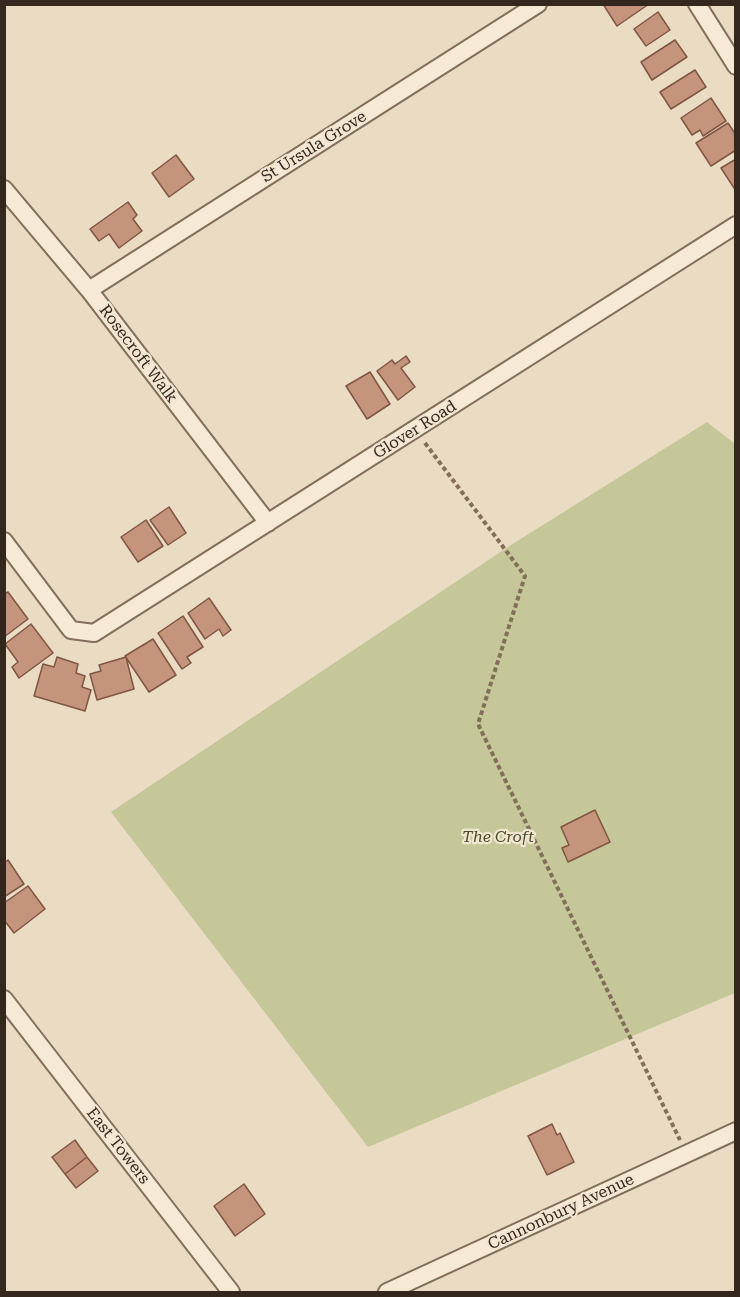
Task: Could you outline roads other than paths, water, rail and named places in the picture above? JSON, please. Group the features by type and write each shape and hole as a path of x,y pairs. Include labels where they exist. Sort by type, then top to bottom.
{"street":[{"name":"St Ursula Grove","path":"89,290 538,4"},
{"path":"697,4 735,66"},
{"name":"Rosecroft Walk","path":"4,189 89,290 267,523"},
{"name":"Glover Road","path":"4,541 71,630 94,633 735,225"},
{"name":"East Towers","path":"4,999 231,1293"},
{"name":"Cannonbury Avenue","path":"387,1293 735,1131"}],"park label":[{"name":"The Croft","path":"498,837"}]}
